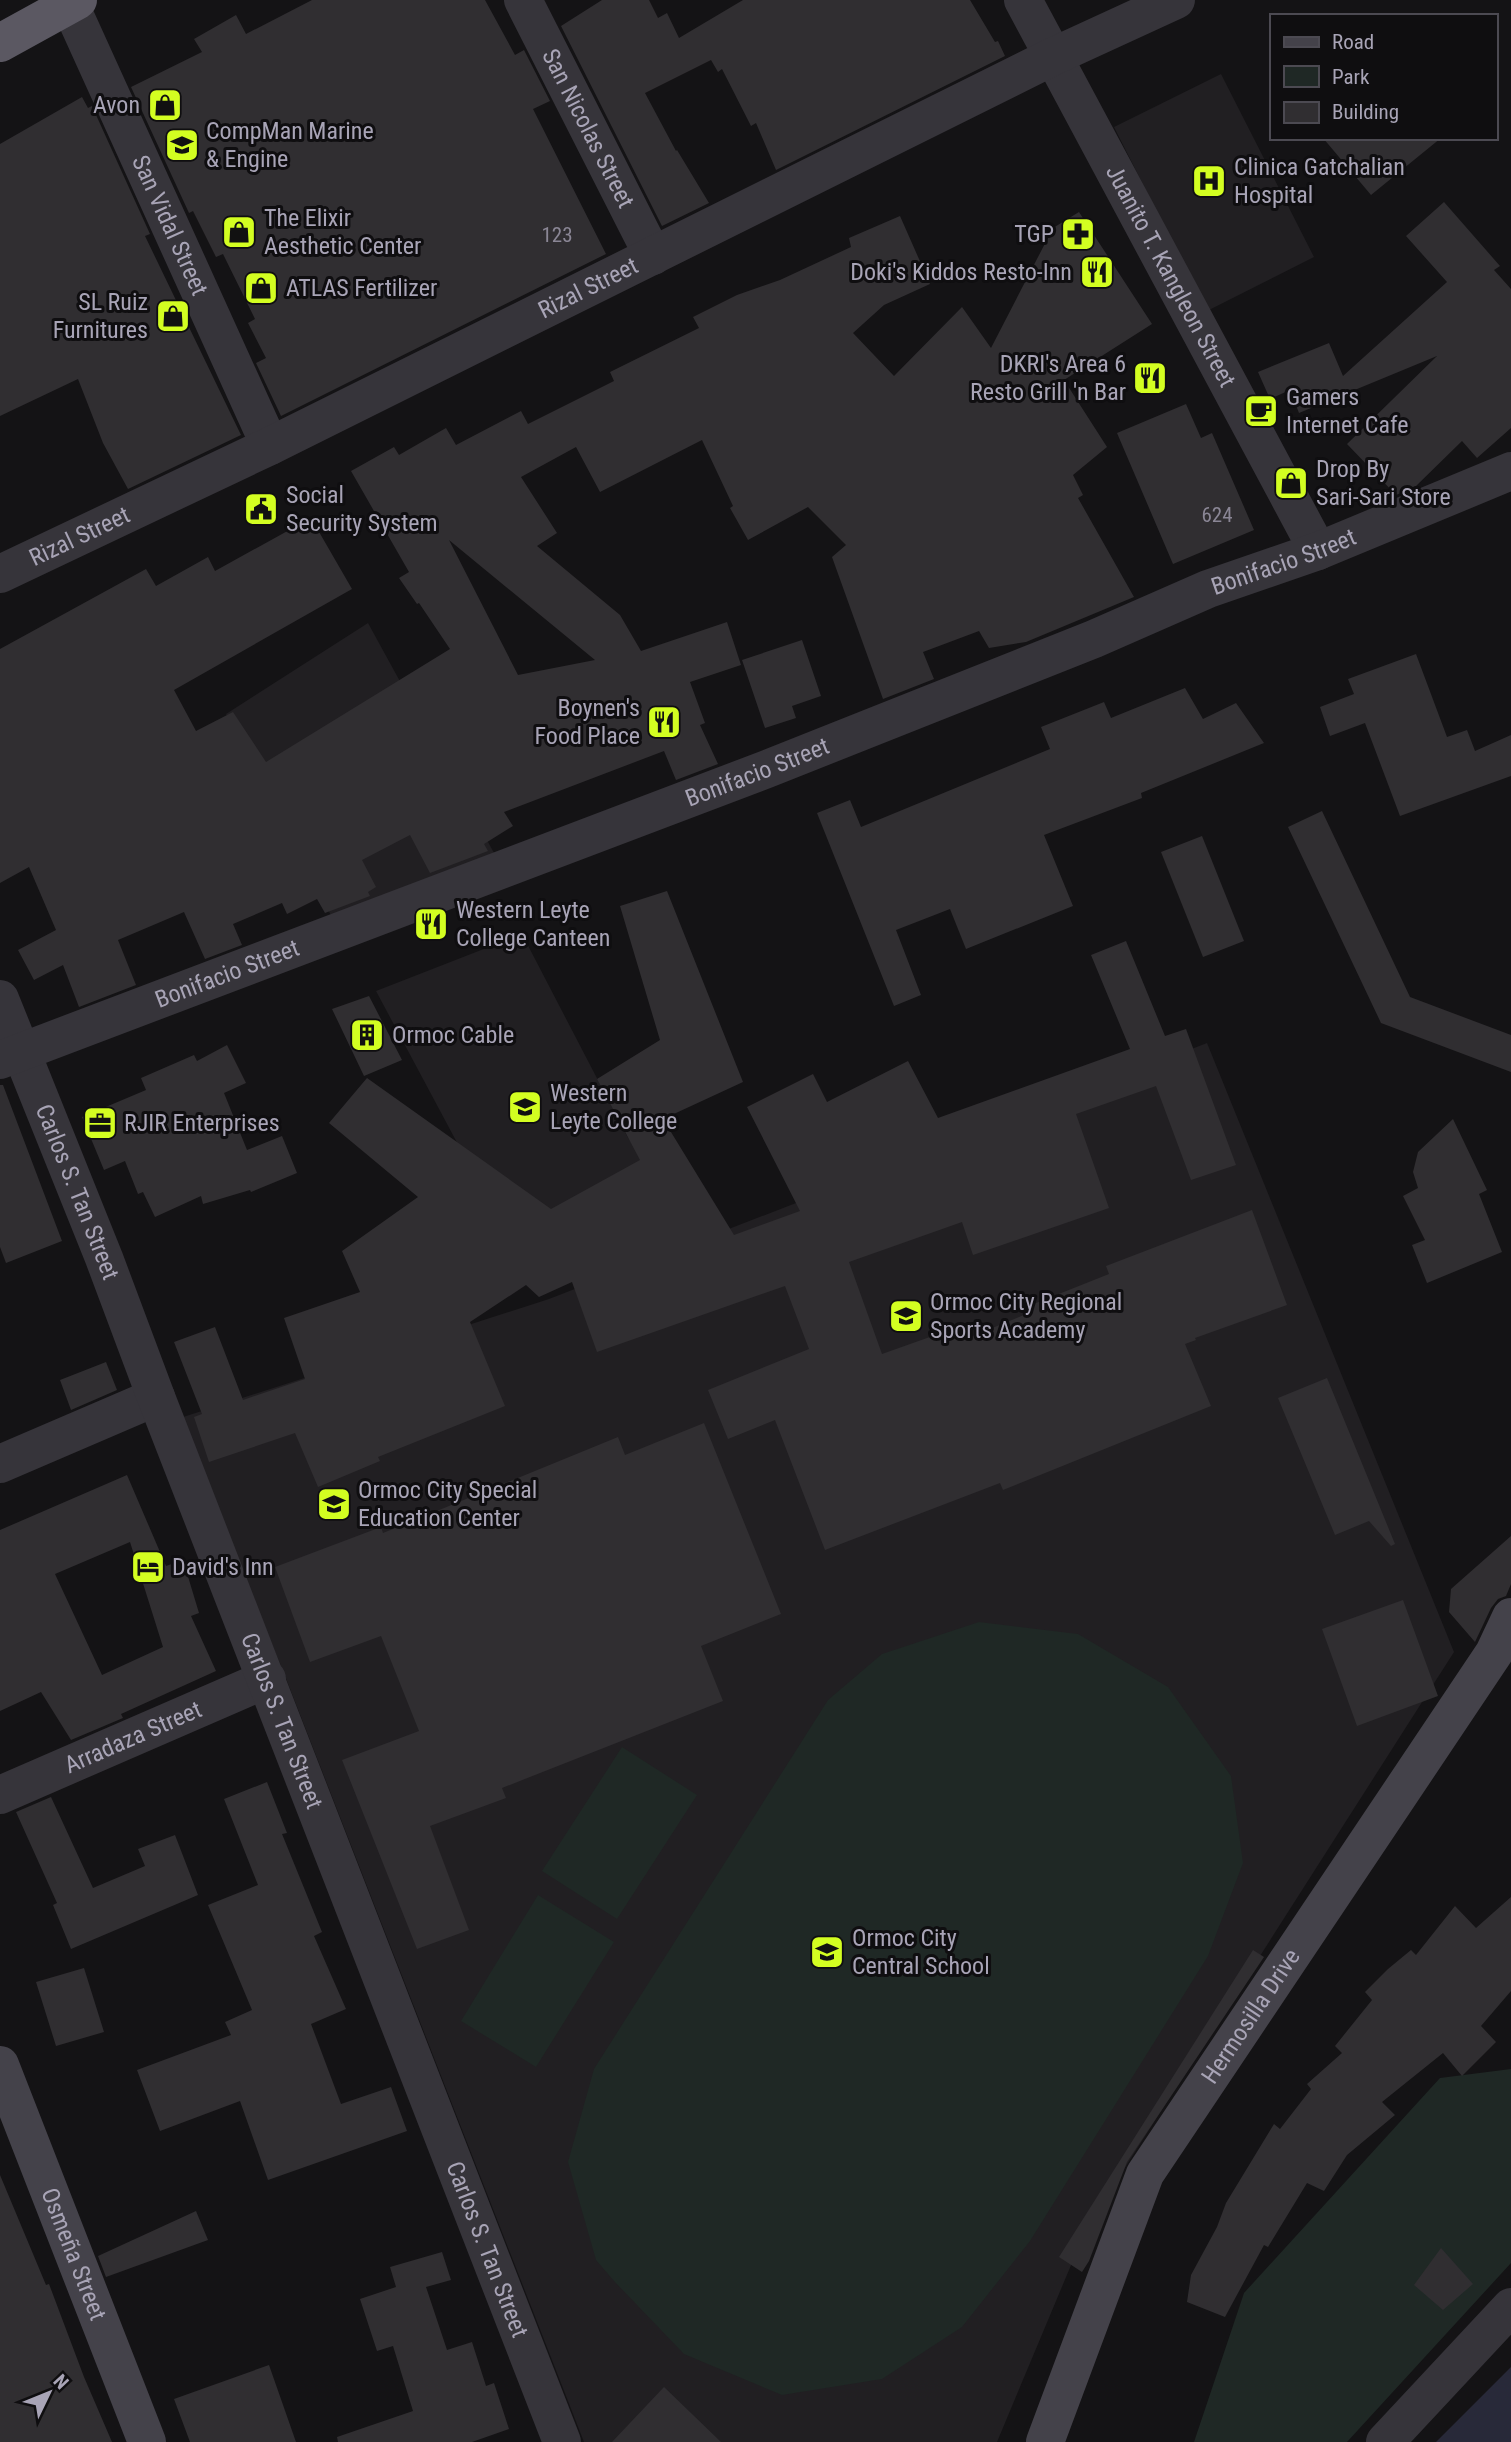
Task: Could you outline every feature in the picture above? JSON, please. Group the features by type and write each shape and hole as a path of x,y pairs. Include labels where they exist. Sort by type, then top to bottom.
{"highway":[{"path":"0,43 74,2"}],"main road":[{"name":"Hermosilla Drive","path":"1045,2442 1145,2174 1486,1665 1511,1617"},
{"name":"Osmeña Street","path":"0,2065 147,2442"}],"street":[{"name":"San Nicolas Street","path":"523,0 653,256"},
{"name":"Juanito T. Kangleon Street","path":"1023,0 1318,551"},
{"name":"Rizal Street","path":"0,574 270,446 1052,57 1175,0"},
{"name":"San Vidal Street","path":"74,2 270,446"},
{"name":"Bonifacio Street","path":"10,1056 780,764 1094,639 1208,589 1318,551 1511,471"},
{"name":"Carlos S. Tan Street","path":"0,999 10,1056 104,1258 560,2441"},
{"path":"0,1464 156,1397"},
{"name":"Arradaza Street","path":"0,1795 267,1679"},
{"path":"1385,2442 1511,2307"}],"shaded area":[{"name":"Clinica Gatchalian Hospital","path":"1221,74 1314,257 1207,311 1114,127"},
{"path":"368,623 499,862 336,925 226,714"},
{"name":"Western Leyte College","path":"522,934 627,1136 684,1222 531,1281 376,991"},
{"name":"Ormoc City Central School","path":"1207,1043 1454,1652 1087,2227 997,2442 584,2442 285,1676 180,1418 549,1299"}],"green space":[{"path":"979,1622 1078,1634 1168,1687 1231,1776 1243,1863 1208,1956 1030,2241 962,2327 882,2379 782,2395 684,2354 614,2281 596,2260 568,2162 594,2069 828,1700 882,1654"},
{"path":"622,1747 697,1795 617,1919 542,1871"},
{"path":"538,1895 614,1942 536,2067 461,2021"},
{"path":"1511,2069 1511,2263 1347,2442 1194,2442 1244,2293 1440,2078"}],"water":[{"path":"1511,2367 1511,2442 1436,2442"}],"building":[{"path":"312,0 485,0 515,55 524,50 550,101 533,109 606,254 281,416 256,363 266,358 248,323 255,319 223,254 216,257 193,211 189,213 131,87 202,52 194,39 236,15 246,34"},
{"path":"602,0 649,0 658,18 667,13 679,38 743,0 970,0 1005,56 776,170 756,123 751,126 722,69 718,72 711,60 645,93 676,151 709,203 662,226 561,26"},
{"path":"82,97 88,108 92,106 150,234 145,236 241,435 128,489 103,443 78,379 0,416 0,144"},
{"path":"1325,140 1439,140 1371,195"},
{"path":"1444,202 1500,266 1494,270 1511,289 1511,428 1477,458 1462,441 1415,487 1396,495 1347,444 1437,356 1299,413 1290,390 1270,399 1258,372 1329,343 1343,376 1447,282 1406,236"},
{"path":"1079,212 1152,324 1064,380 1107,447 1073,475 1083,495 1078,498 1134,597 1026,642 989,648 979,631 923,652 934,679 883,699 832,557 846,545 808,507 748,540 730,508 733,506 702,440 600,492 576,447 521,477 557,533 537,546 620,615 641,651 727,622 741,665 690,682 705,723 700,725 718,764 676,780 664,751 504,812 513,826 484,844 488,851 430,873 410,835 362,860 376,887 368,892 370,896 325,913 317,899 287,914 282,903 233,924 242,945 205,959 184,912 118,940 136,985 79,1007 63,965 34,980 18,950 56,930 29,867 0,883 0,649 146,569 156,586 208,557 215,571 311,518 352,589 174,690 196,731 233,712 266,762 450,649 399,578 409,572 351,471 394,447 399,455 446,428 456,445 521,411 528,424 614,381 610,372 699,328 693,317 737,295 780,280 851,247 849,238 900,216 930,284 884,305 853,333 894,376 962,307 991,348 1053,228","holes":["449,540 595,660 518,675"]},
{"path":"1186,404 1201,438 1212,433 1254,530 1173,564 1117,433"},
{"path":"802,640 821,696 792,706 796,718 765,728 742,660"},
{"path":"1416,654 1447,737 1467,730 1475,751 1511,735 1511,776 1400,816 1365,723 1330,736 1320,707 1354,694 1348,679"},
{"path":"1185,688 1203,719 1236,703 1264,743 1141,793 1142,798 1044,835 1073,906 966,949 950,909 896,930 921,995 894,1006 817,813 850,800 861,827 1050,749 1041,727 1104,702 1111,718"},
{"path":"1322,811 1410,997 1511,1035 1511,1072 1381,1023 1288,827"},
{"path":"1202,836 1244,941 1203,957 1161,852"},
{"path":"667,891 743,1082 663,1119 734,1235 800,1211 747,1107 813,1074 827,1102 908,1061 938,1118 1130,1049 1091,955 1126,941 1165,1036 1186,1029 1236,1165 1191,1180 1156,1086 1076,1114 1109,1208 973,1255 962,1222 849,1262 882,1354 958,1327 963,1340 1029,1313 1026,1307 1109,1274 1106,1266 1252,1210 1287,1305 1185,1344 1211,1406 1003,1490 1000,1483 825,1550 775,1420 728,1439 708,1390 809,1349 785,1286 597,1352 572,1282 539,1297 526,1285 470,1322 505,1406 378,1457 380,1461 318,1487 295,1433 209,1462 194,1417 202,1414 174,1342 215,1327 243,1400 305,1379 284,1318 360,1292 342,1251 418,1197 329,1123 367,1078 551,1209 640,1160 597,1079 660,1040 620,906"},
{"name":"Ormoc Cable","path":"369,996 402,1060 364,1076 332,1009"},
{"path":"227,1045 246,1083 224,1093 247,1150 282,1136 297,1173 251,1192 250,1190 203,1204 201,1196 155,1217 143,1192 138,1194 125,1161 104,1170 82,1117 146,1090 141,1078 194,1055 197,1061"},
{"path":"0,1085 3,1085 62,1241 6,1263 0,1247"},
{"path":"1453,1119 1487,1190 1479,1194 1502,1252 1427,1283 1412,1245 1425,1240 1403,1196 1418,1188 1413,1172 1418,1152"},
{"path":"106,1362 117,1390 71,1410 60,1380"},
{"path":"1327,1378 1395,1544 1391,1546 1369,1521 1335,1535 1278,1398"},
{"path":"704,1423 781,1614 701,1646 723,1701 502,1788 506,1798 430,1826 469,1930 417,1949 342,1760 419,1731 381,1636 310,1662 275,1567 381,1527 383,1533 618,1437 625,1455"},
{"path":"127,1475 166,1566 183,1560 199,1613 191,1616 216,1671 121,1714 123,1718 71,1740 41,1692 0,1711 0,1530","holes":["130,1542 163,1647 102,1675 55,1574"]},
{"path":"1511,1536 1511,1584 1506,1596 1498,1599 1491,1608 1475,1642 1449,1612 1451,1589"},
{"path":"1403,1600 1438,1696 1357,1726 1322,1629"},
{"path":"267,1782 287,1833 282,1834 322,1932 314,1936 346,2009 311,2024 341,2104 391,2087 407,2131 268,2180 240,2101 160,2131 137,2070 231,2035 225,2022 252,2010 208,1905 258,1885 224,1799"},
{"path":"51,1797 93,1888 145,1866 138,1849 175,1835 198,1895 71,1949 53,1905 57,1903 16,1812"},
{"path":"1511,1897 1511,1991 1481,2026 1496,2042 1462,2076 1443,2053 1382,2102 1395,2115 1347,2155 1324,2191 1307,2183 1268,2247 1264,2245 1225,2317 1187,2302 1191,2275 1217,2227 1226,2203 1274,2124 1280,2129 1311,2089 1307,2084 1342,2053 1335,2046 1372,2000 1365,1992 1411,1950 1416,1955 1455,1906 1476,1928"},
{"path":"1253,1950 1264,1957 1127,2162 1089,2261 1082,2272 1059,2257"},
{"path":"84,1968 104,2032 56,2046 36,1982"},
{"path":"0,2175 46,2285 49,2284 112,2442 0,2442"},
{"path":"196,2211 208,2240 106,2277 98,2256"},
{"path":"1441,2248 1473,2284 1443,2310 1414,2285"},
{"path":"442,2252 451,2280 426,2287 447,2350 472,2342 486,2386 494,2383 509,2429 472,2442 338,2442 337,2437 413,2411 393,2346 377,2351 360,2299 396,2287 390,2267"},
{"path":"269,2365 296,2442 190,2442 174,2399"},
{"path":"664,2387 721,2442 612,2442"}],"place":[{"name":"Avon","path":"165,105"},
{"name":"CompMan Marine & Engine","path":"182,145"},
{"name":"Clinica Gatchalian Hospital","path":"1209,181"},
{"name":"The Elixir Aesthetic Center","path":"239,232"},
{"name":"TGP","path":"1078,234"},
{"name":"Doki's Kiddos Resto-Inn","path":"1097,272"},
{"name":"ATLAS Fertilizer","path":"261,288"},
{"name":"SL Ruiz Furnitures","path":"173,316"},
{"name":"DKRI's Area 6 Resto Grill 'n Bar","path":"1150,378"},
{"name":"Gamers Internet Cafe","path":"1261,411"},
{"name":"Drop By Sari-Sari Store","path":"1291,483"},
{"name":"Social Security System","path":"261,509"},
{"name":"Boynen's Food Place","path":"664,722"},
{"name":"Western Leyte College Canteen","path":"431,924"},
{"name":"Ormoc Cable","path":"367,1035"},
{"name":"Western Leyte College","path":"525,1107"},
{"name":"RJIR Enterprises","path":"100,1123"},
{"name":"Ormoc City Regional Sports Academy","path":"906,1316"},
{"name":"Ormoc City Special Education Center","path":"334,1504"},
{"name":"David's Inn","path":"148,1567"},
{"name":"Ormoc City Central School","path":"827,1952"}]}
